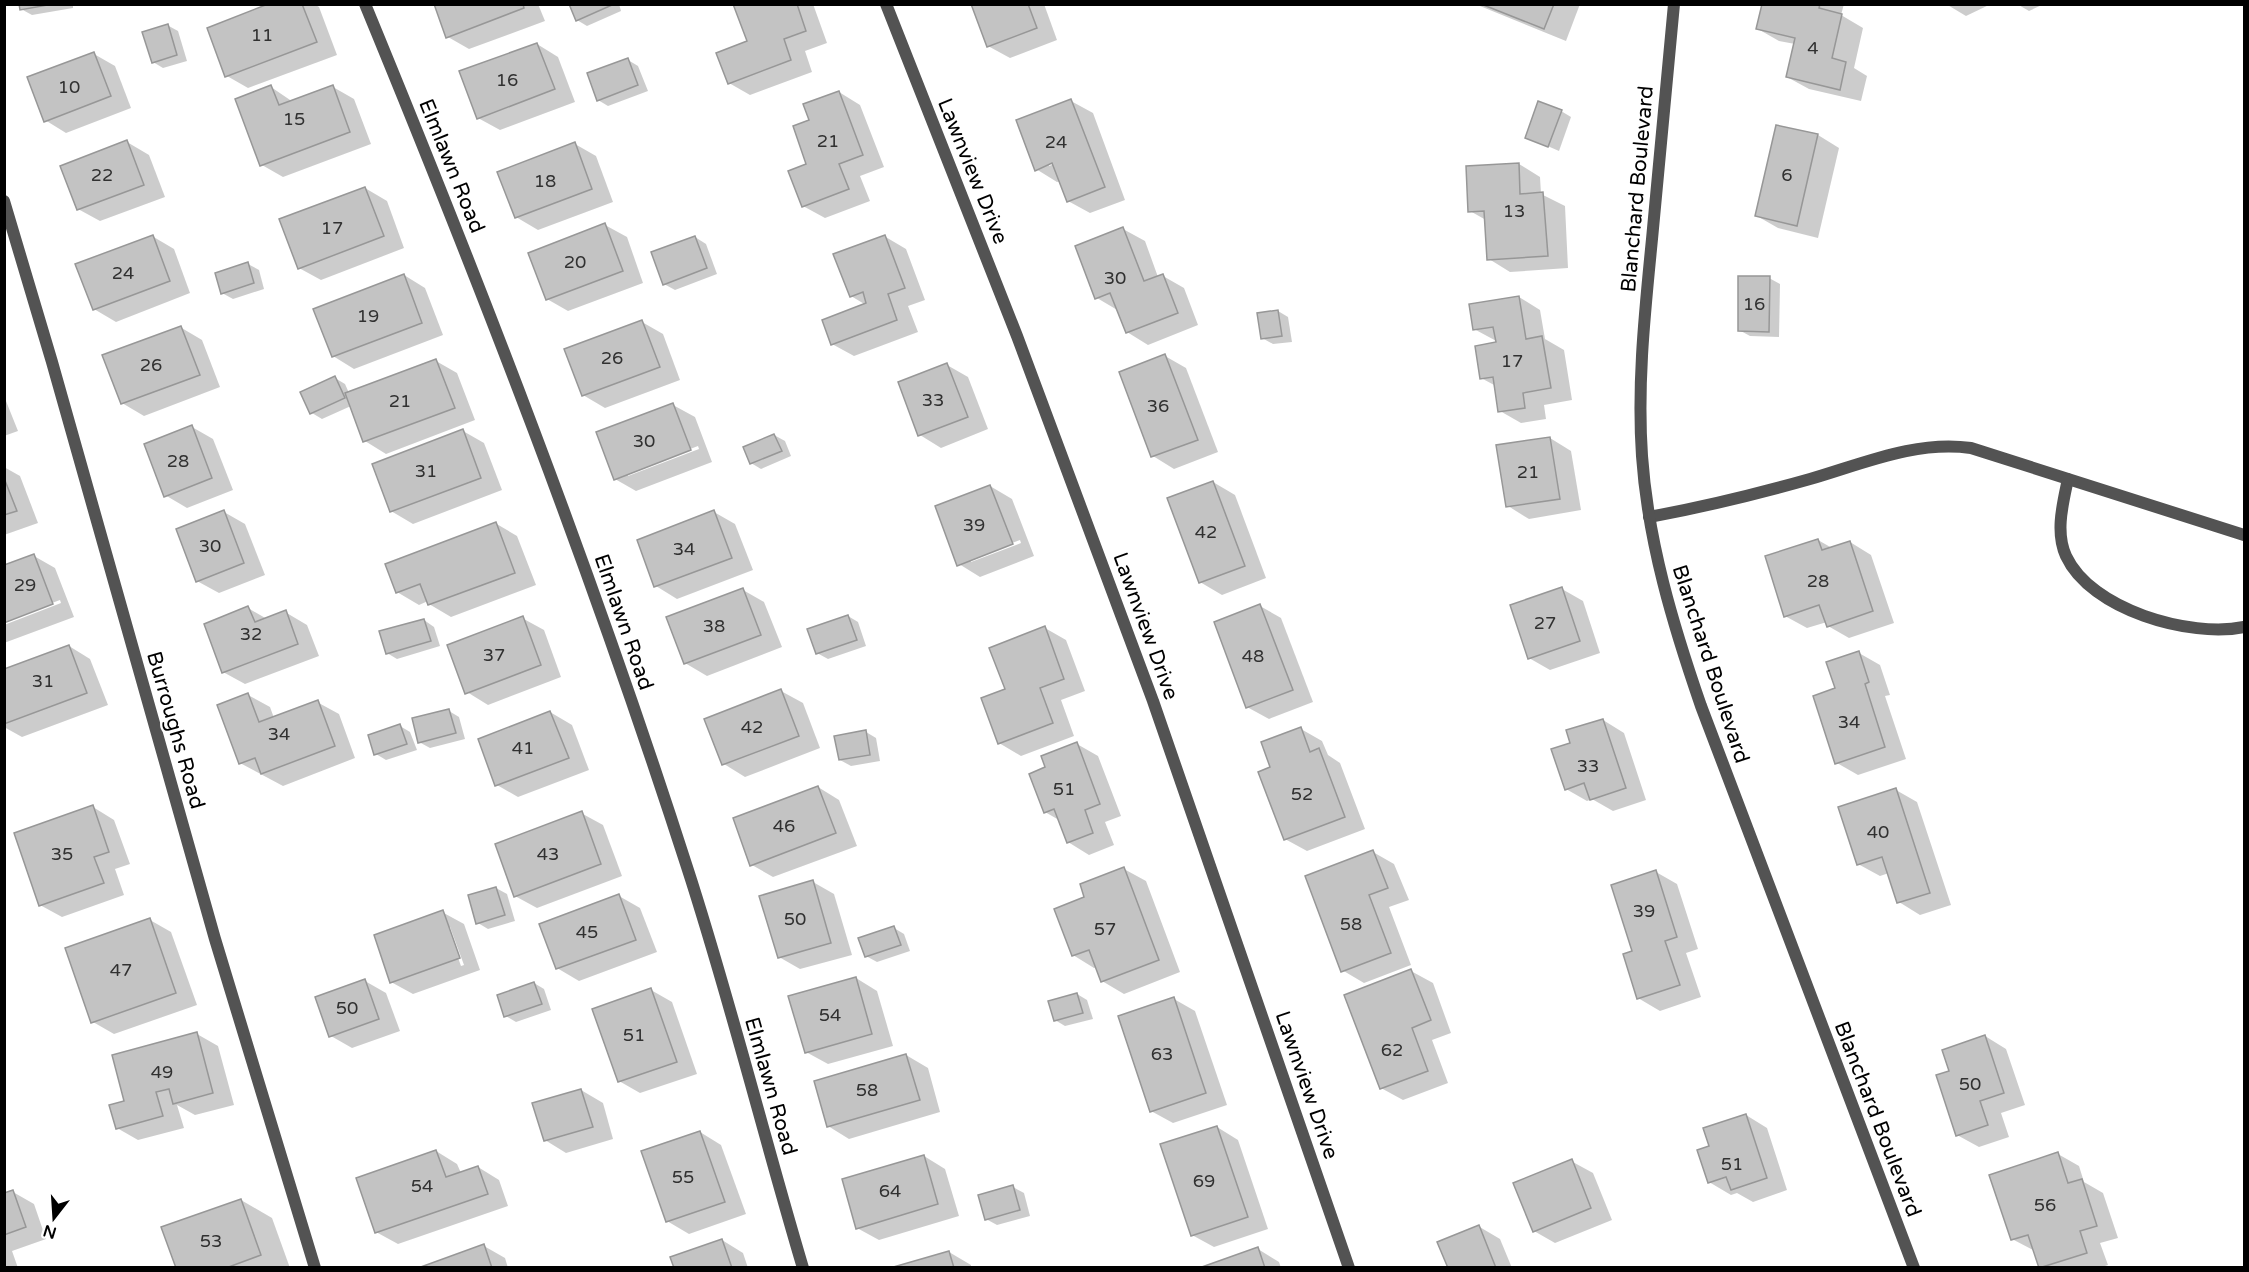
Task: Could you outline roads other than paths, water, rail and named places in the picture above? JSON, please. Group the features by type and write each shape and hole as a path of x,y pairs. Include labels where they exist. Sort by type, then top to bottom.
{"street":[{"name":"Elmlawn Road","path":"365,4 444,196 574,536 687,867 803,1268"},
{"name":"Lawnview Drive","path":"886,4 1017,336 1156,711 1350,1268"},
{"name":"Blanchard Boulevard","path":"1674,4 1641,368 1642,457 1649,517 1664,590 1701,706 1914,1268"},
{"name":"Burroughs Road","path":"4,201 59,385 215,939 315,1268"},
{"path":"1649,517 1724,503 1918,449 1952,446 1971,448 2244,534"},
{"path":"2068,479 2062,503 2061,539 2066,556 2087,585 2100,595 2120,605 2163,621 2214,630 2244,627"}]}
